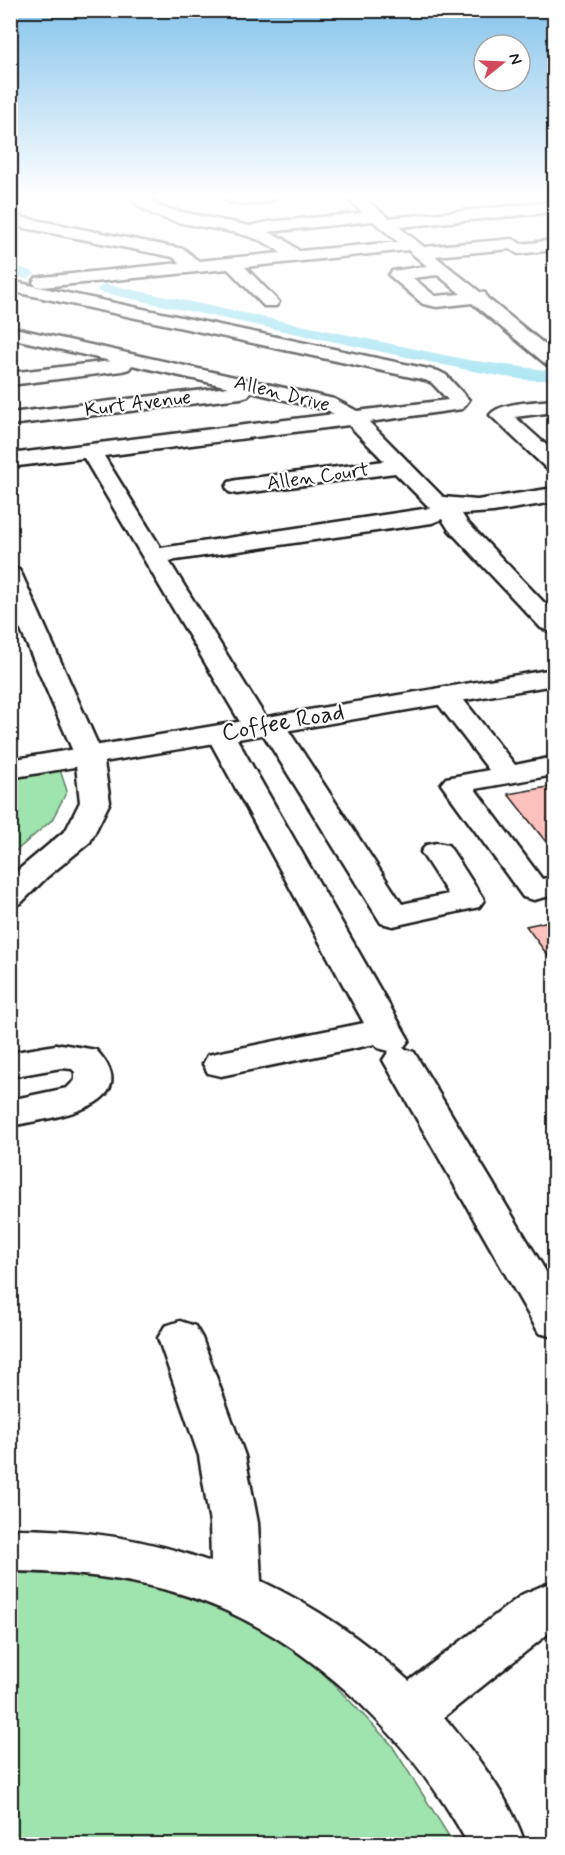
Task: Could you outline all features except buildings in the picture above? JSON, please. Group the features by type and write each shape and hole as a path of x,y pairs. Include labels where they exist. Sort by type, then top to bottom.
{"street":[{"path":"10,286 34,284"},
{"path":"252,284 270,302"},
{"path":"409,284 429,300 437,302 479,297"},
{"path":"462,284 553,359"},
{"path":"10,286 430,375 439,379 459,400 455,405 355,419 10,461"},
{"name":"Allen Drive","path":"10,332 334,405 355,419 435,502 447,507"},
{"path":"10,379 118,366 138,360"},
{"name":"Kurt Avenue","path":"10,419 266,389"},
{"path":"555,406 507,412 500,415 555,463"},
{"path":"91,452 154,556 264,726 393,916 468,900 437,852"},
{"name":"Allen Court","path":"237,487 398,466"},
{"path":"154,556 432,516 447,507 465,508 552,498"},
{"path":"447,507 457,525 550,623 555,625"},
{"path":"10,896 36,870 79,835 95,802 89,756 13,588"},
{"name":"Coffee Road","path":"10,769 555,677"},
{"path":"445,695 508,775"},
{"path":"220,734 392,1043 555,1321"},
{"path":"555,766 456,784 534,890 555,886"},
{"path":"221,1064 392,1043"},
{"path":"10,1065 62,1056 83,1058 93,1069 93,1083 80,1096 60,1104 10,1113"},
{"path":"180,1338 222,1456 227,1478 234,1523 237,1593"},
{"path":"10,1550 56,1550 137,1561 201,1579 255,1601 321,1640 375,1683 407,1714 454,1771 498,1845"},
{"path":"407,1714 541,1610 555,1603"}],"green space":[{"path":"60,770 67,791 52,820 11,855 11,779"},
{"path":"100,1565 216,1592 304,1653 391,1744 454,1844 11,1844 10,1566"}],"waterway":[{"path":"105,289 468,365 515,373 546,375"}]}
